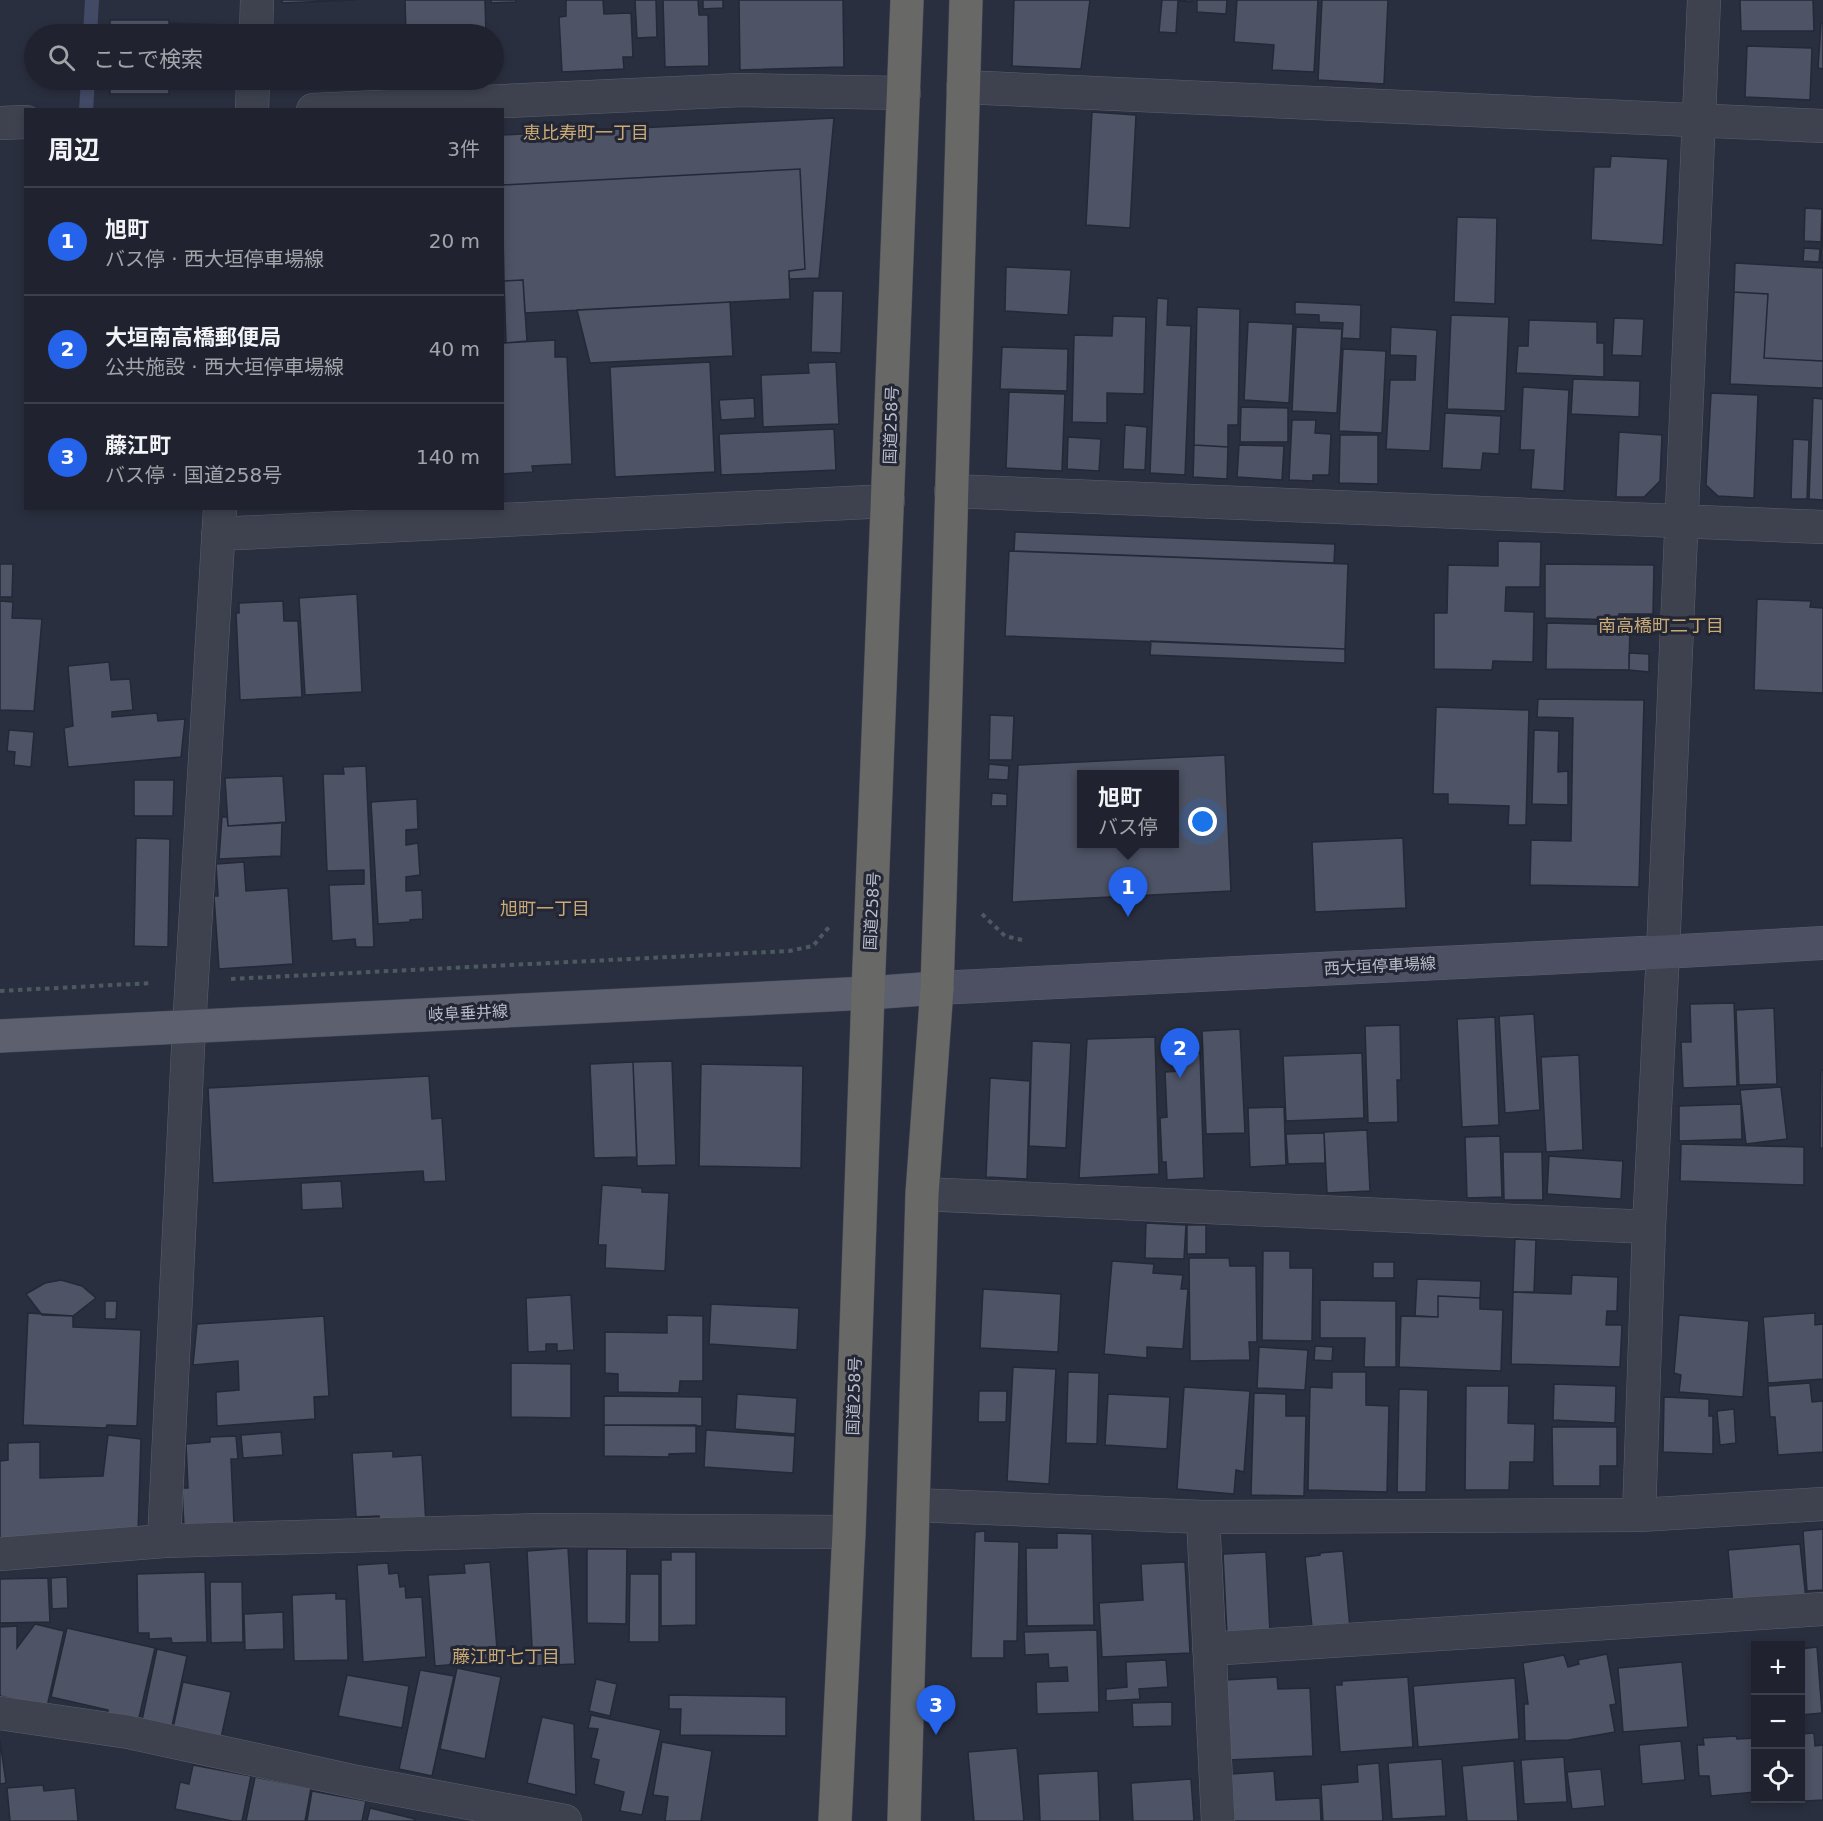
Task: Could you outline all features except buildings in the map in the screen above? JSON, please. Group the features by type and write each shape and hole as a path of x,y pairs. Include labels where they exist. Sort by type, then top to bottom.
{"highway":[{"name":"国道258号","path":"835,1821 849,1532 907,0"},
{"path":"904,1821 922,1194 936,988 966,0"}],"main road":[{"name":"西大垣停車場線","path":"936,988 1823,942"},
{"name":"岐阜垂井線","path":"0,1036 936,988"}],"street":[{"path":"256,24 257,0"},
{"path":"1639,1515 1649,1227 1704,0"},
{"path":"963,87 1823,126"},
{"path":"252,108 253,90"},
{"path":"356,108 741,90 904,93"},
{"path":"0,123 24,122"},
{"path":"951,491 1823,527"},
{"path":"164,1541 189,1028 219,521 888,501"},
{"path":"922,1194 1649,1227"},
{"path":"914,1505 1203,1516 1639,1515 1823,1504"},
{"path":"1203,1516 1218,1821"},
{"path":"0,1554 164,1541 542,1530 849,1532"},
{"path":"1209,1649 1823,1609"},
{"path":"0,1713 128,1732 357,1782 565,1821"}],"path":[{"path":"0,991 789,951 813,946 830,926"}],"waterway":[{"path":"91,24 92,0"},
{"path":"86,108 87,90"}],"place":[{"name":"旭町","path":"1128,917"},
{"name":"大垣南高橋郵便局","path":"1180,1078"},
{"name":"藤江町","path":"936,1735"}],"district":[{"name":"恵比寿町一丁目","path":"586,132"},
{"name":"南高橋町二丁目","path":"1661,625"},
{"name":"旭町一丁目","path":"545,908"},
{"name":"藤江町七丁目","path":"506,1656"}]}
